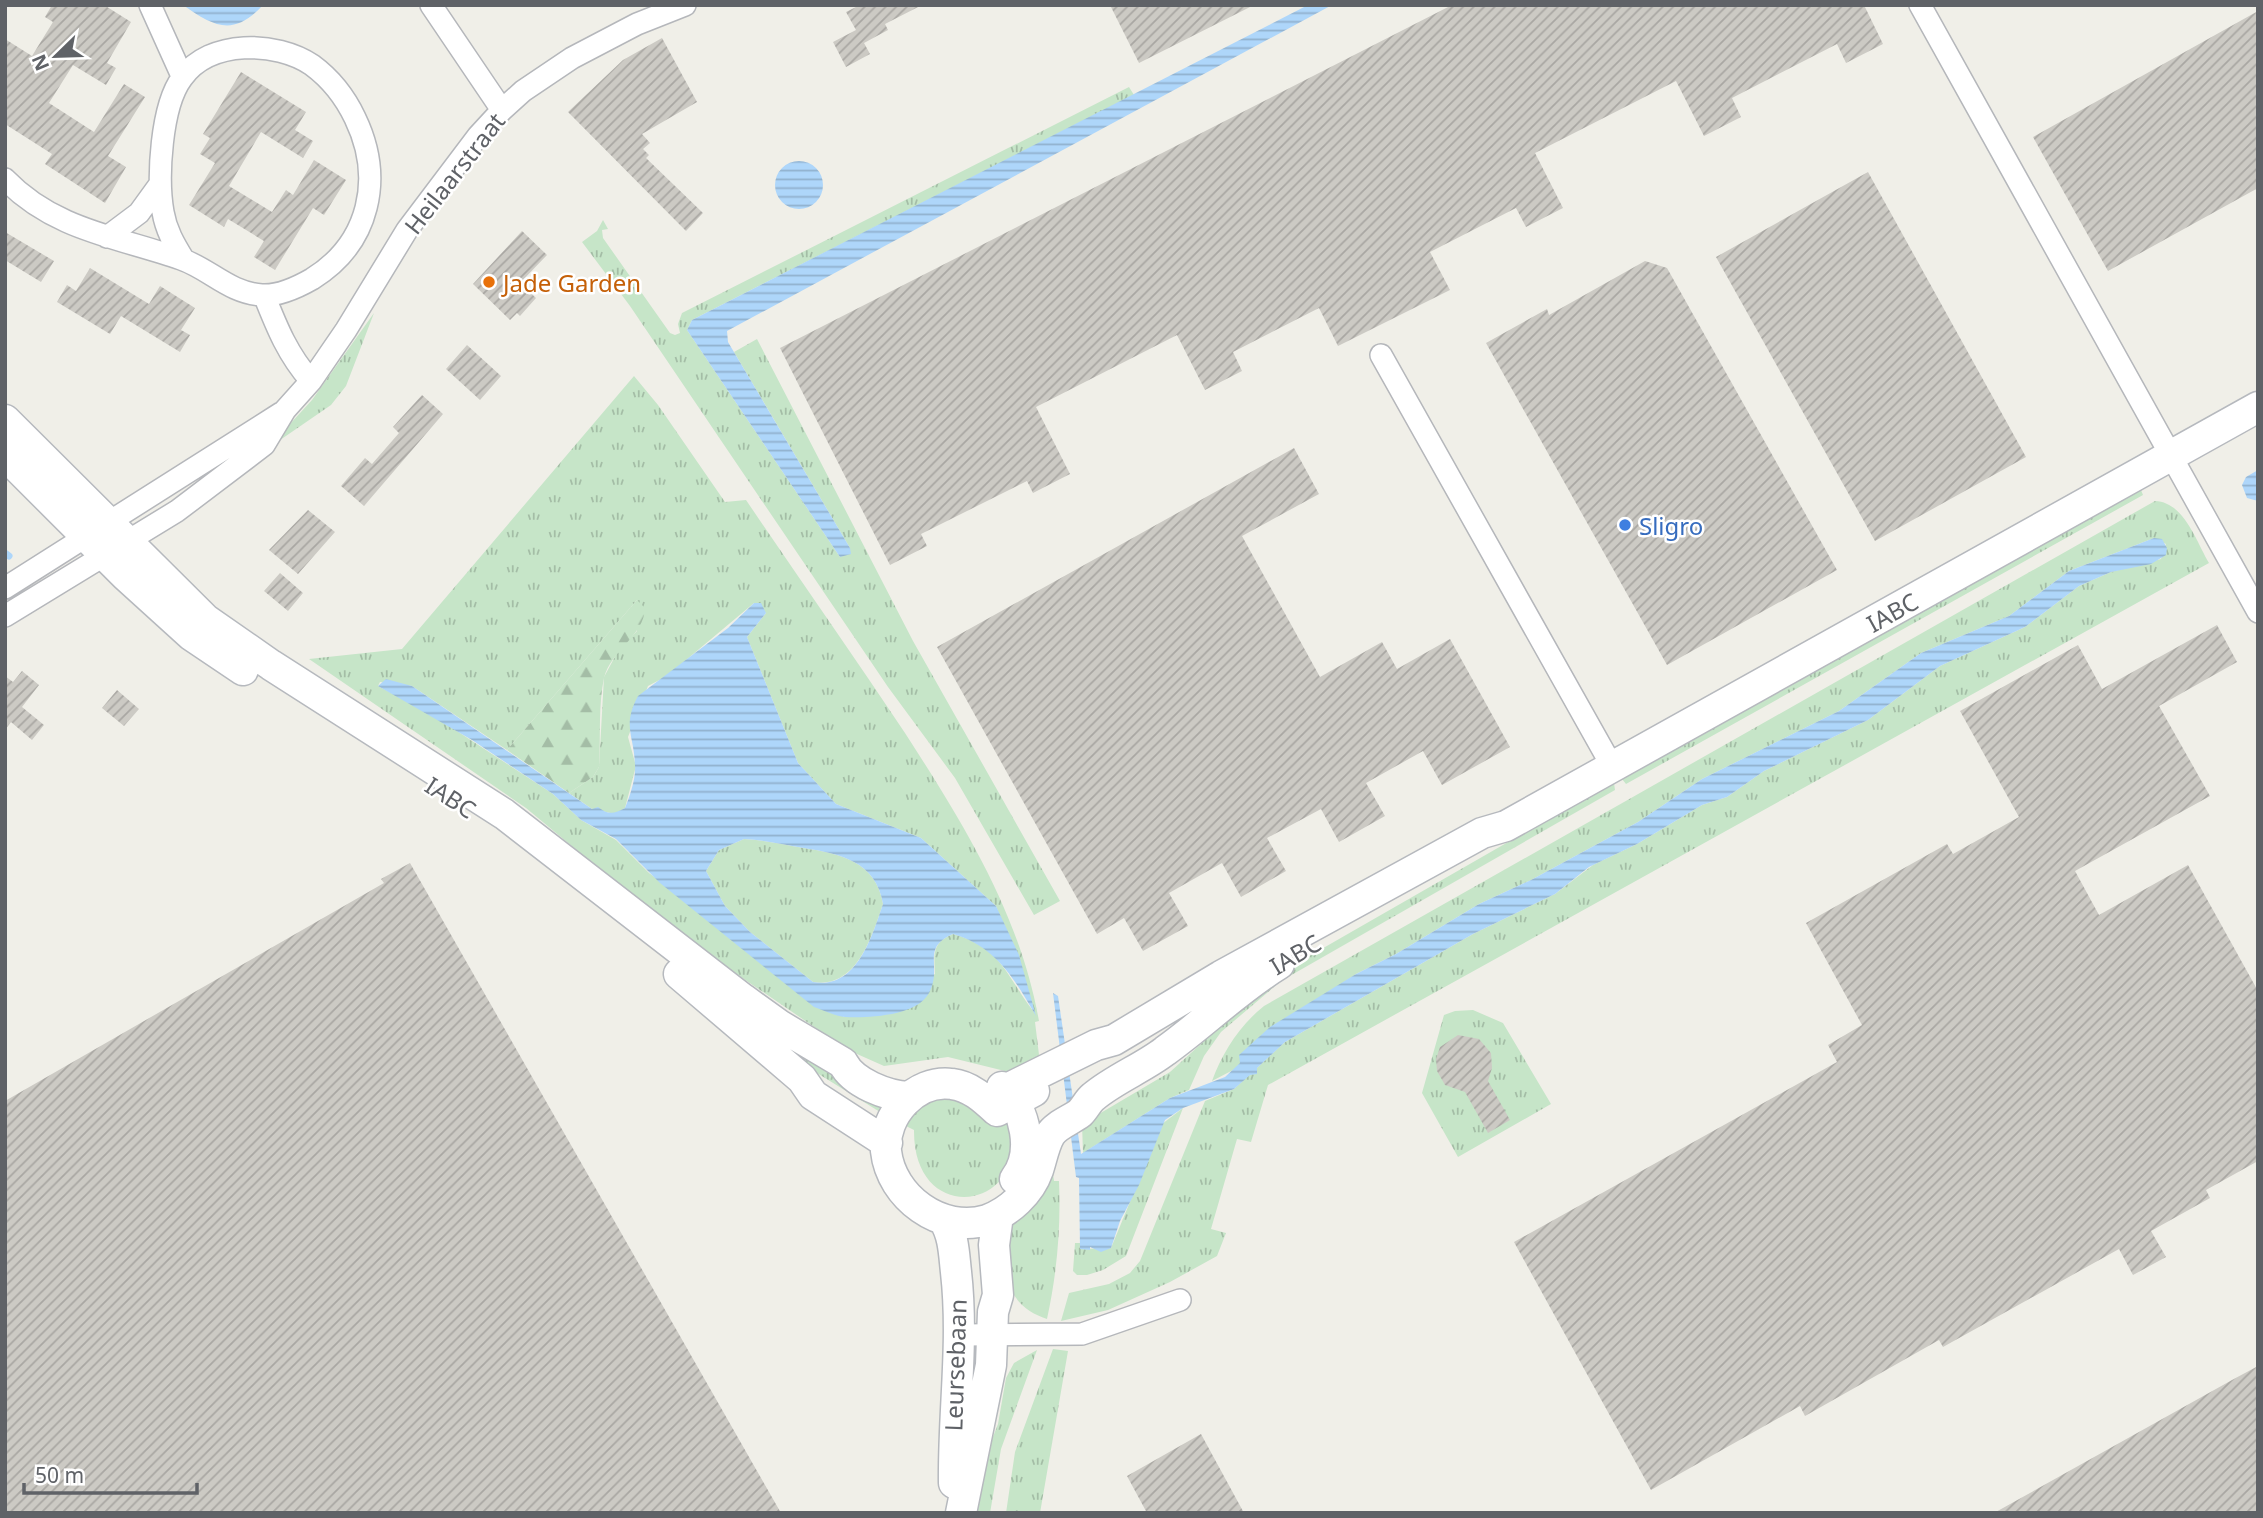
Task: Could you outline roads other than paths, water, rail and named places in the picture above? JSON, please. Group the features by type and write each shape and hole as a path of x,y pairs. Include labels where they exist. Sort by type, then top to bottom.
{"street":[{"path":"150,5 182,76"},
{"path":"431,5 502,110"},
{"name":"Heilaarstraat","path":"5,588 107,538 177,511 264,445 285,410 311,381 407,230 478,136 502,110 523,91 572,58 637,24 685,5"},
{"path":"1920,5 2258,612"},
{"path":"5,179 49,215 107,237 184,260 236,291 264,295 304,284 328,269 349,248 362,222 370,193 369,162 361,131 346,101 328,78 291,54 233,48 196,63 182,76 169,111 160,184 163,213 170,236 184,260"},
{"path":"107,237 139,213 160,184"},
{"path":"264,295 283,343 293,361 311,381"},
{"path":"1381,355 1613,768"},
{"name":"IABC","path":"1042,1135 1114,1040 1220,976 1482,833 1506,826 1613,768 2258,407"},
{"path":"5,420 107,538"},
{"path":"5,455 107,538"},
{"name":"Heilaarstraat","path":"5,616 107,538"},
{"name":"IABC","path":"107,538 205,619 271,665 505,814 779,1025 843,1063 848,1072 871,1086 896,1096 905,1087"},
{"name":"IABC","path":"107,538 191,635 271,688 383,752 530,850 603,908 802,1079 813,1095 888,1134"},
{"name":"IABC","path":"1010,1096 1045,1077 1080,1087 1170,1048 1253,980 1489,842 1506,826"},
{"path":"954,1084 977,1093 997,1111 1010,1096 1042,1135 1017,1175 984,1214 944,1220 922,1210 892,1173 888,1134 905,1087 954,1084"},
{"path":"888,1134 905,1135 908,1159 923,1187 937,1199 984,1214"},
{"name":"Leursebaan","path":"961,1513 986,1397 993,1324 985,1296 984,1214"},
{"name":"Leursebaan","path":"944,1220 953,1248 961,1335 953,1442 954,1513"},
{"path":"961,1335 993,1324 1082,1334 1181,1300"}],"water":[{"path":"183,5 263,5 243,22 224,25 204,19"},
{"path":"1308,5 1332,5 727,331 728,342 850,548 851,554 840,557 687,330 692,320"},
{"path":"799,161 816,168 823,185 816,202 799,209 782,202 775,185 782,168"},
{"path":"2258,470 2258,501 2247,498 2242,485 2246,477"},
{"path":"2154,538 2162,539 2167,548 2166,555 2151,564 2111,572 2079,586 2025,627 1940,666 1868,720 1764,771 1727,797 1702,805 1637,844 1589,867 1555,894 1473,934 1285,1042 1257,1068 1257,1074 1250,1075 1234,1089 1183,1108 1165,1120 1139,1185 1120,1221 1111,1248 1101,1252 1090,1247 1090,1250 1080,1249 1079,1178 1076,1177 1053,993 1058,996 1081,1154 1170,1098 1225,1077 1240,1063 1239,1055 1270,1027 1356,974 1396,954 1479,904 1531,880 1638,822 1702,779 1839,711 1921,653 2009,616 2069,571"},
{"path":"754,603 761,603 766,613 747,637 798,763 836,804 921,838 996,906 1019,955 1036,1016 1012,977 993,956 968,939 953,934 937,945 933,984 923,1001 914,1007 879,1016 845,1017 814,1007 660,883 616,839 581,820 553,794 472,740 378,686 386,679 412,686 592,809 598,807 614,812 625,808 634,781 630,723 638,696 728,628","holes":["744,839 831,853 854,862 873,878 883,904 868,945 852,969 841,978 828,982 813,982 750,932 725,906 706,871 719,850"]}],"waterway":[{"path":"5,553 9,556"}],"place":[{"name":"Jade Garden","path":"489,282"},
{"name":"Sligro","path":"1625,525"}]}
